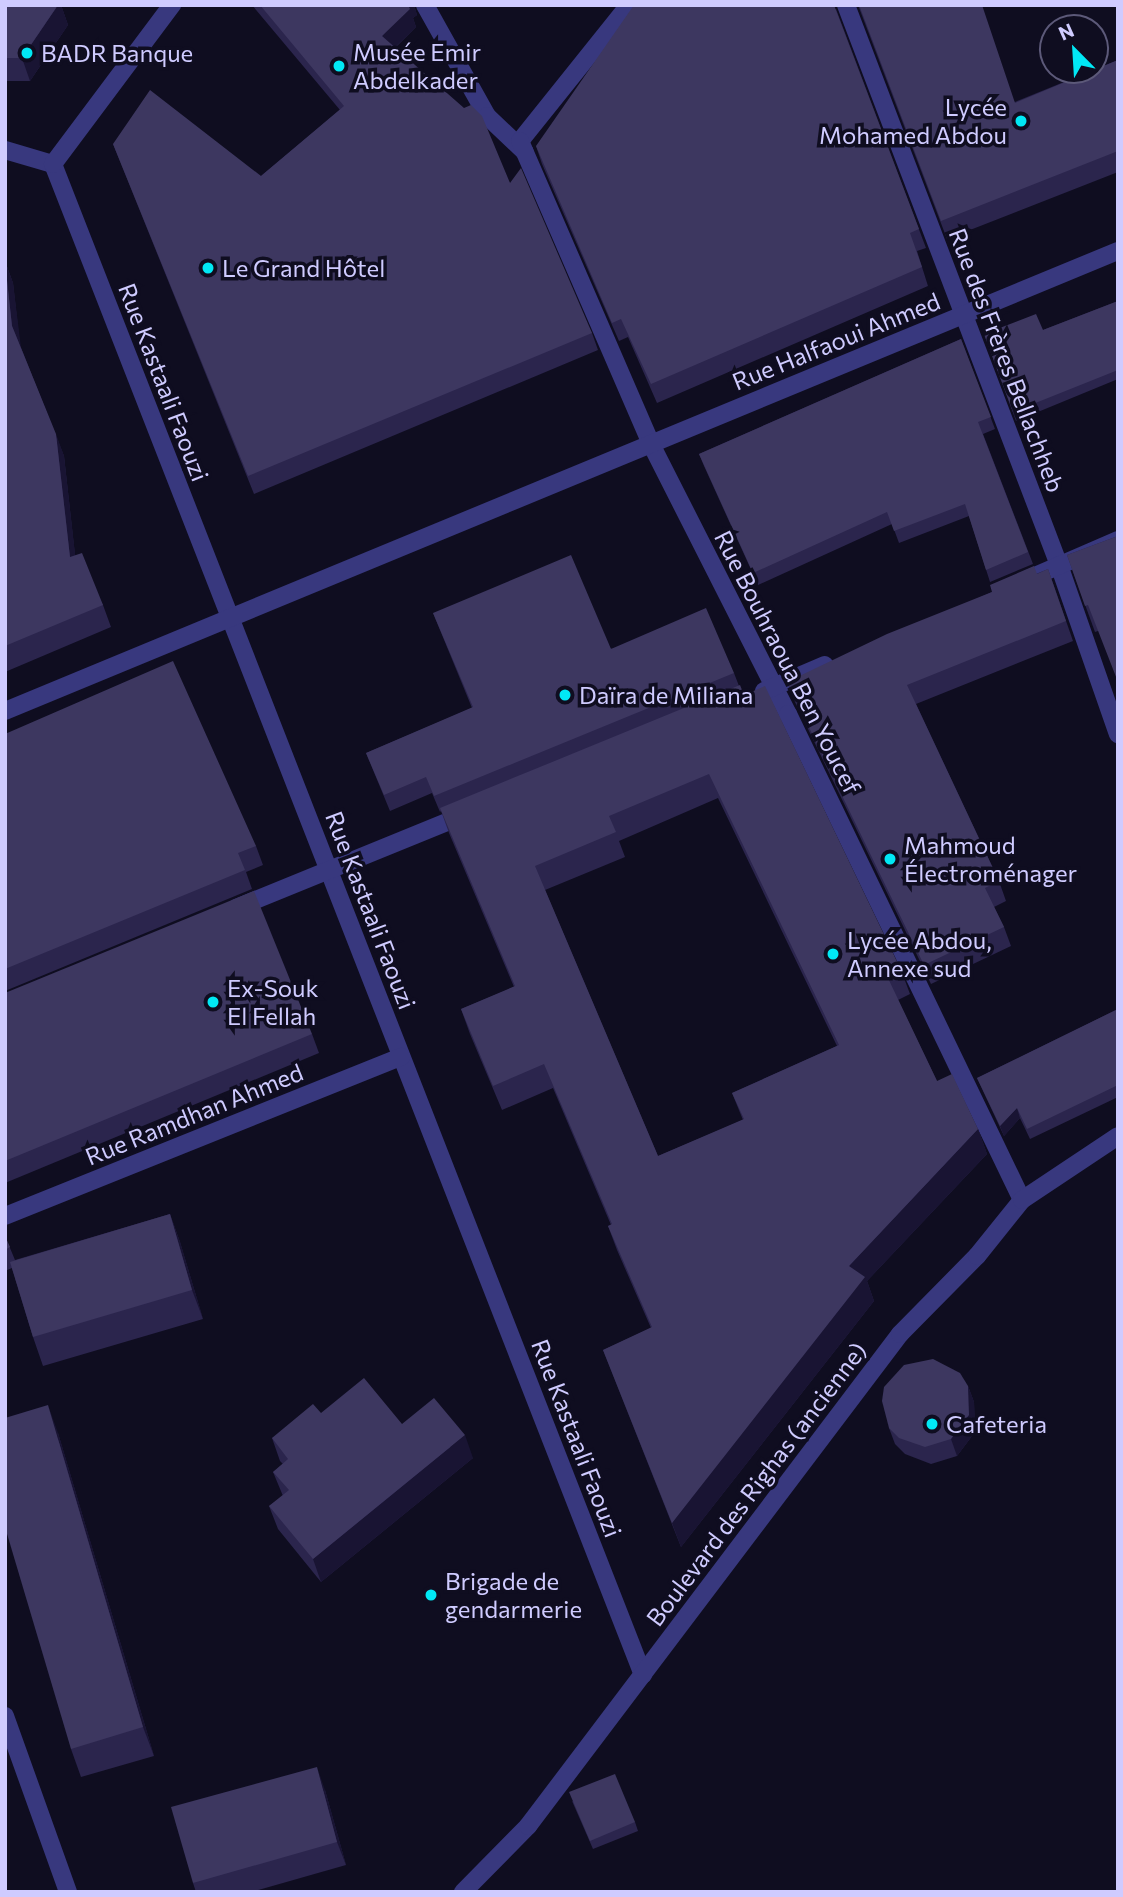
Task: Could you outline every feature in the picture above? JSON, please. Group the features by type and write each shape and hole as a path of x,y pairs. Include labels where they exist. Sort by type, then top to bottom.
{"street":[{"path":"5,149 52,164 172,5"},
{"path":"425,5 486,116 522,147 629,5"},
{"name":"Rue des Frères Bellachheb","path":"846,5 1059,565 1118,734"},
{"name":"Rue Bouhraoua Ben Youcef","path":"522,147 651,444 775,687 1022,1199"},
{"name":"Rue Kastaali Faouzi","path":"52,164 643,1675"},
{"name":"Rue Halfaoui Ahmed","path":"5,710 1118,251"},
{"path":"1010,587 1118,540"},
{"path":"749,697 849,655"},
{"path":"219,915 486,806"},
{"name":"Rue Ramdhan Ahmed","path":"5,1216 401,1057"},
{"name":"Boulevard des Righas (ancienne)","path":"463,1892 528,1826 900,1334 977,1256 1022,1199 1118,1136"},
{"path":"5,1716 68,1892"}],"building":[{"path":"5,5 58,5 22,58 5,58"},
{"path":"260,5 408,5 410,9 382,36 464,108 471,105 482,116 510,183 521,168 592,333 248,476 113,144 150,90 261,176 344,106"},
{"path":"634,5 834,5 919,229 910,233 922,267 651,384 621,319 612,323 536,146"},
{"name":"Lycée Mohamed Abdou","path":"859,5 982,5 1015,103 1061,84 1109,84 1109,64 1118,60 1118,151 941,221"},
{"path":"5,262 12,326 56,434 70,557 82,553 103,605 5,646"},
{"path":"1118,301 1118,370 1013,412 984,334 1036,314 1043,330"},
{"path":"961,339 991,417 978,422 1028,552 986,570 965,504 894,531 887,512 753,573 699,454"},
{"path":"1118,536 1118,682 1088,605 1085,606 1067,555"},
{"name":"Daïra de Miliana","path":"571,555 611,649 706,608 734,673 434,796 426,777 384,795 366,753 473,707 433,613"},
{"path":"1034,566 1037,574 1048,569 1066,621 907,685 999,881 985,888 1004,927 924,965 787,682 887,634 992,592 990,585"},
{"path":"173,661 256,846 238,853 245,870 5,969 5,734"},
{"path":"740,685 744,695 765,686 901,970 887,976 937,1081 952,1074 978,1129 849,1266 865,1277 672,1523 603,1350 652,1327 608,1226 612,1224 544,1064 493,1086 461,1009 515,986 440,808","holes":["709,774 839,1045 732,1093 744,1119 658,1156 535,866 616,832 609,816"]},
{"path":"254,891 312,1034 5,1161 5,993"},
{"path":"1118,1009 1118,1085 1027,1129 1017,1108 1000,1126 977,1078"},
{"path":"170,1214 192,1290 33,1337 10,1262"},
{"path":"5,1236 10,1247 5,1250"},
{"name":"Cafeteria","path":"933,1359 960,1373 968,1386 969,1415 951,1439 925,1447 899,1438 889,1428 882,1401 884,1387 904,1365"},
{"path":"364,1378 402,1424 434,1398 465,1435 313,1559 269,1506 289,1490 273,1472 288,1459 272,1438 313,1404 321,1413"},
{"path":"48,1405 143,1727 71,1749 5,1527 5,1418"},
{"path":"317,1767 337,1842 193,1883 171,1807"},
{"path":"615,1774 635,1822 590,1841 569,1792"}],"place":[{"name":"BADR Banque","path":"27,53"},
{"name":"Musée Emir Abdelkader","path":"339,66"},
{"name":"Lycée Mohamed Abdou","path":"1021,121"},
{"name":"Le Grand Hôtel","path":"208,268"},
{"name":"Daïra de Miliana","path":"565,695"},
{"name":"Mahmoud Électroménager","path":"890,859"},
{"name":"Lycée Abdou, Annexe sud","path":"833,954"},
{"name":"Ex-Souk El Fellah","path":"213,1002"},
{"name":"Cafeteria","path":"932,1424"},
{"name":"Brigade de gendarmerie","path":"431,1595"}]}
